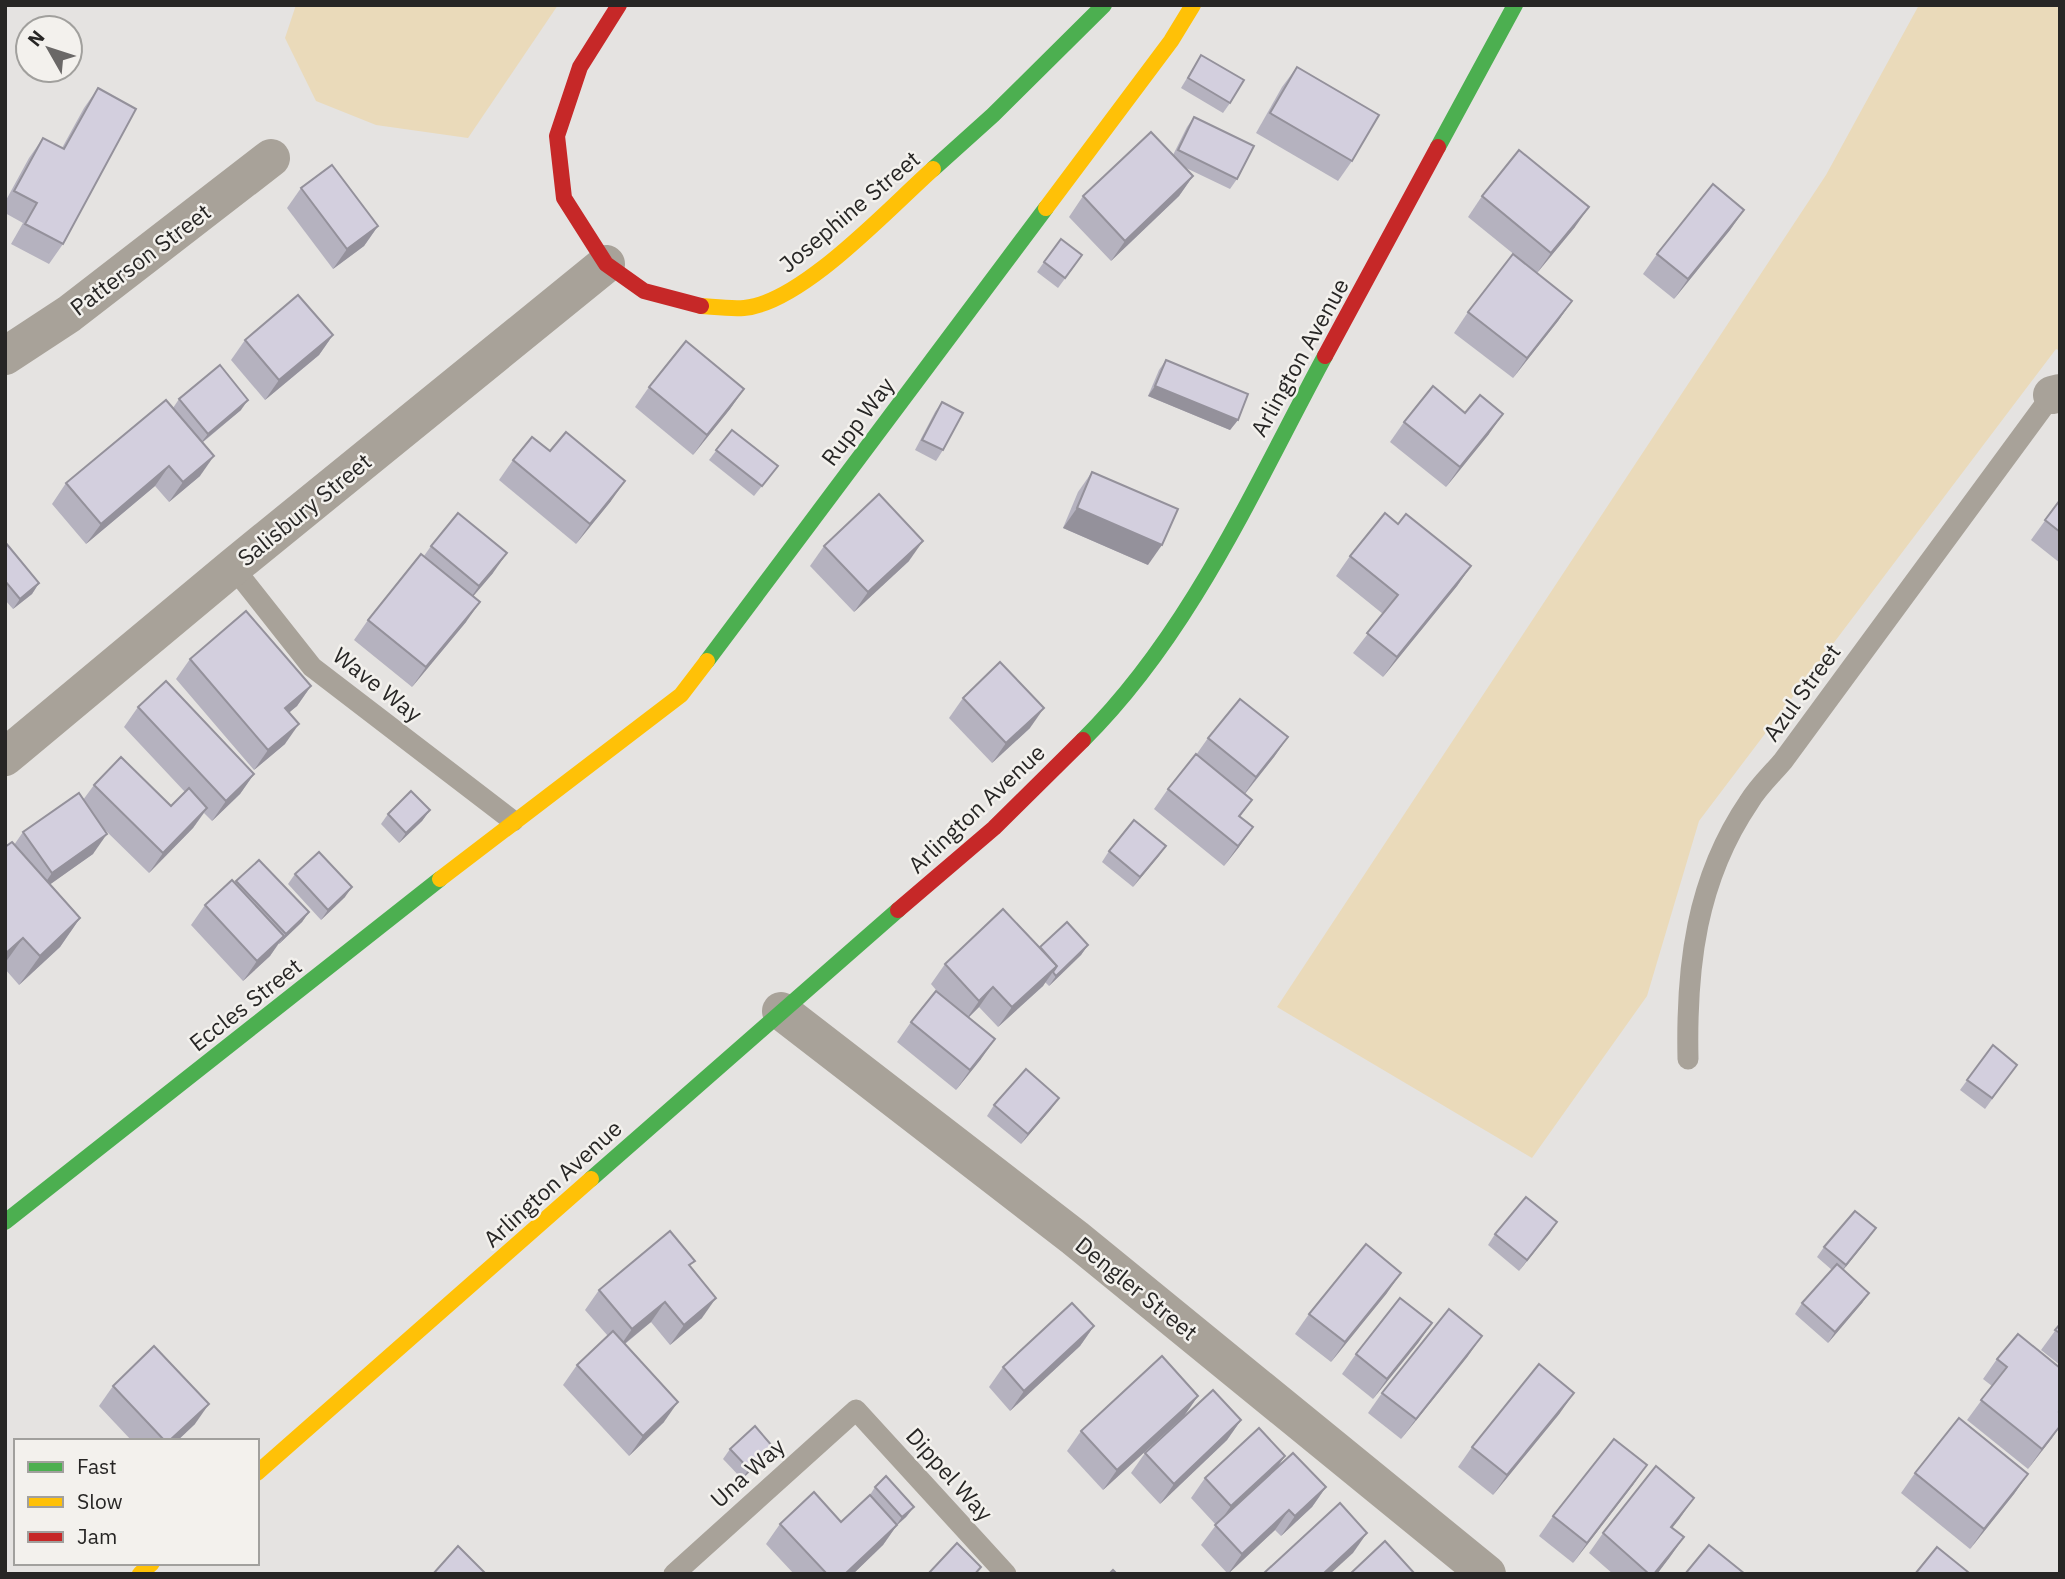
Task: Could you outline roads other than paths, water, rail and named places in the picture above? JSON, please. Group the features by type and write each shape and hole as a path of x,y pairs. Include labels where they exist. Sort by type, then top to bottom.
{"street":[{"name":"Josephine Street","path":"619,5 580,67 557,136 564,198 606,264 644,291 692,306 746,308 790,291 821,270 908,194 1104,5"},
{"name":"Rupp Way","path":"513,821 681,695 1171,41 1194,5"},
{"name":"Arlington Avenue","path":"259,1471 781,1011 994,828 1095,727 1150,664 1214,560 1516,5"},
{"name":"Patterson Street","path":"5,356 69,314 271,158"},
{"name":"Salisbury Street","path":"5,757 233,567 606,264"},
{"name":"Eccles Street","path":"5,1222 513,821"},
{"name":"Dengler Street","path":"781,1011 1075,1238 1486,1574"}],"lane":[{"name":"Azul Street","path":"1688,1059 1687,1006 1692,939 1714,868 1748,802 1783,761 2056,394"},
{"name":"Wave Way","path":"233,567 312,667 513,821"},
{"name":"Una Way","path":"674,1574 856,1410"},
{"name":"Dippel Way","path":"856,1410 1006,1574"}]}
